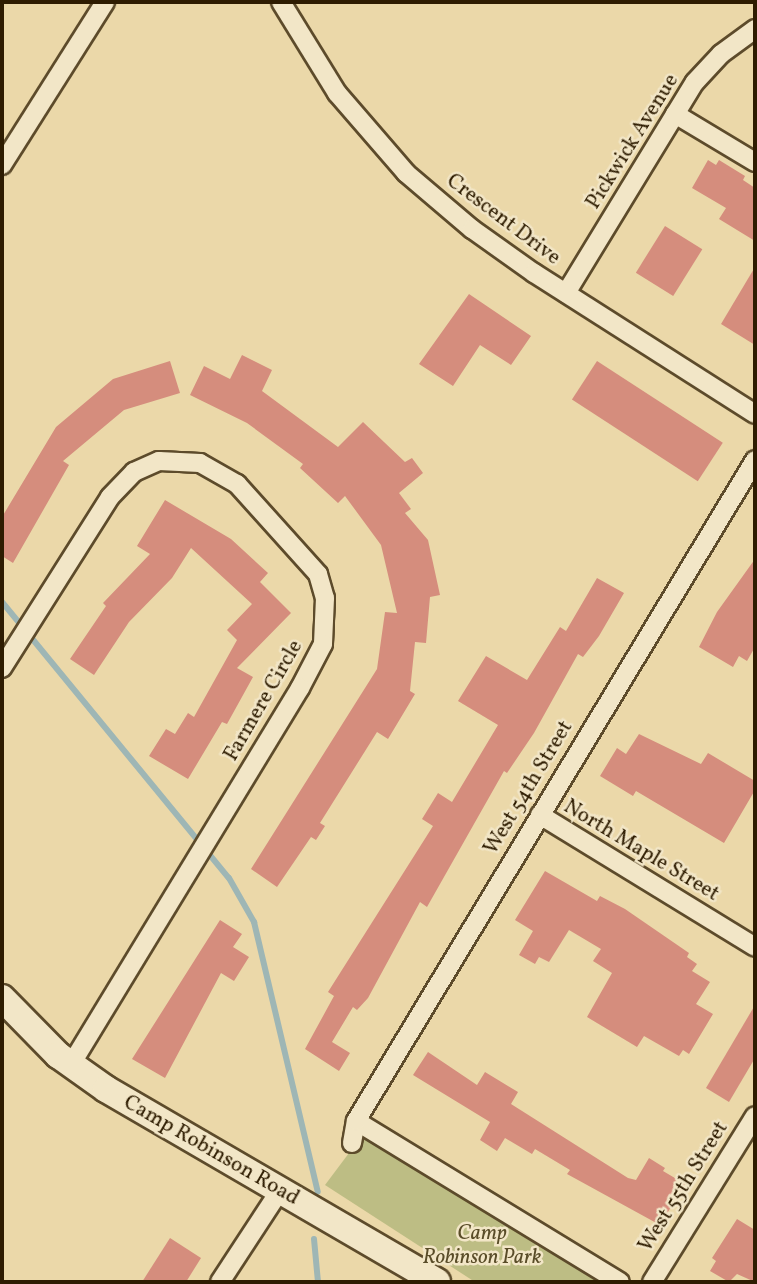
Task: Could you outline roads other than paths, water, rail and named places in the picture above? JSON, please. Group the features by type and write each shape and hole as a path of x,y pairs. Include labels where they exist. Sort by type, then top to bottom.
{"main road":[{"name":"Camp Robinson Road","path":"2,998 71,1064 283,1194 436,1282"}],"street":[{"path":"2,165 105,2"},
{"name":"Crescent Drive","path":"281,2 337,93 389,158 472,229 566,293 755,414"},
{"name":"Pickwick Avenue","path":"566,293 675,114 710,65 755,29"},
{"path":"675,114 755,162"},
{"name":"Farmere Circle","path":"2,668 110,497 134,472 159,461 181,459 222,472 273,520 318,574 327,622 323,644 213,835 71,1064"},
{"name":"West 54th Street","path":"352,1143 356,1121 755,460"},
{"name":"North Maple Street","path":"540,815 755,947"},
{"name":"West 55th Street","path":"652,1282 755,1116"},
{"path":"356,1121 620,1282"},
{"path":"220,1282 283,1194"}],"waterway":[{"path":"2,602 229,878 254,922 318,1192"},
{"path":"314,1239 318,1282"}],"park label":[{"name":"Camp Robinson Park","path":"482,1246"}]}
